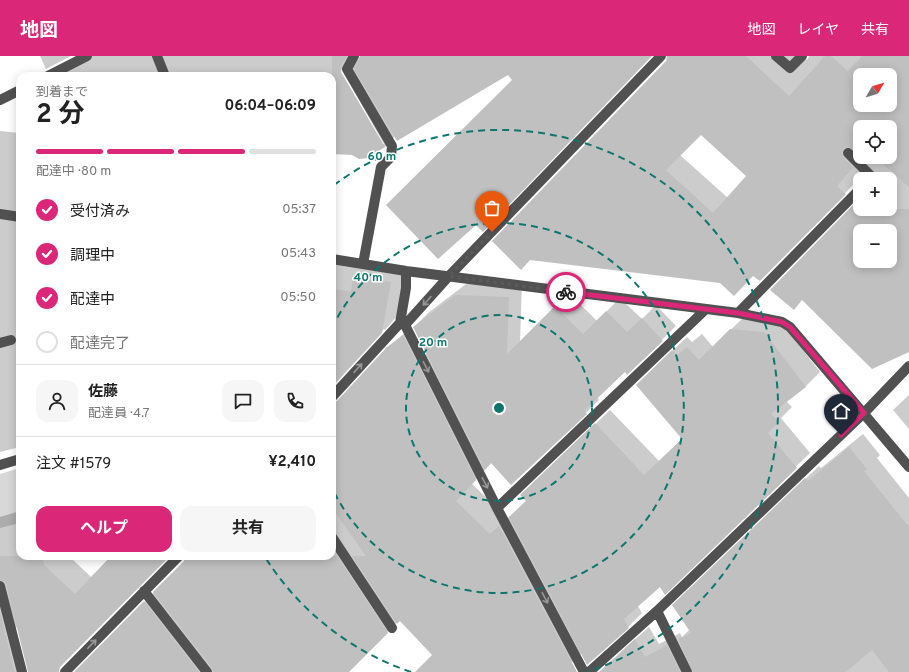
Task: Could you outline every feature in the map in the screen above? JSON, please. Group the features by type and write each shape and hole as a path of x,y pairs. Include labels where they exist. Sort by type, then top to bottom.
{"street":[{"path":"56,72 87,56"},
{"path":"157,56 163,72"},
{"path":"354,56 347,69 392,146 391,157 381,166 363,264"},
{"path":"336,393 661,56"},
{"path":"776,56 790,68 802,56"},
{"path":"0,100 16,92"},
{"path":"848,153 867,172"},
{"path":"738,313 853,196"},
{"path":"0,214 16,216"},
{"path":"336,260 406,271 738,313 782,322 790,327 909,467"},
{"path":"406,271 406,288 402,324 584,672"},
{"path":"497,508 705,310"},
{"path":"0,343 11,340"},
{"path":"589,672 657,611 864,413 909,366"},
{"path":"0,465 16,460"},
{"path":"336,543 392,628"},
{"path":"65,672 175,560"},
{"path":"0,586 22,672"},
{"path":"144,591 207,672"},
{"path":"657,611 687,672"}],"shaded area":[{"path":"16,469 16,524 0,528 0,474"}],"building":[{"path":"332,56 347,56 341,66 341,72 385,147 368,158 359,159 352,155 336,154 336,72 332,72"},
{"path":"360,56 652,56 483,232 476,225 438,259 386,205 512,80 508,75 397,141 354,69"},
{"path":"667,56 746,56 789,96 825,56 831,56 848,71 862,56 909,56 909,187 897,176 897,172 892,172 883,164 897,164 897,120 853,120 853,150 849,147 844,148 842,152 843,157 853,168 837,186 846,194 760,281 753,276 734,296 720,283 530,260 521,270 492,241 666,61","holes":["701,135 746,176 713,213 666,170"]},
{"path":"853,205 853,216 897,216 897,209 909,209 909,352 872,369 802,300 794,310 770,290"},
{"path":"353,278 391,282 382,333 336,383 336,289 351,291"},
{"path":"455,295 509,297 507,354 555,306 583,334 606,311 627,332 642,318 663,341 627,375 625,372 584,411 587,414 511,485 491,463 485,470 413,327"},
{"path":"730,329 764,332 806,387 771,414 779,422 768,433 797,468 665,595 660,587 624,619 629,628 587,665 509,517 526,501 520,495 595,423 644,475 682,439 636,385 672,350 677,355 687,347 699,360"},
{"path":"403,335 476,480 456,501 490,534 499,526 577,672 415,672 432,655 400,621 397,624 352,556 366,556 336,514 336,401 387,347"},
{"path":"849,447 867,469 864,471 909,527 909,672 889,672 872,650 846,672 693,672 678,639 691,633 672,605 805,478 808,481"},
{"path":"0,556 16,556 16,560 43,560 44,565 75,594 107,560 166,560 60,667 59,672 28,672 6,584 4,581 0,580"},
{"path":"337,556 388,633 349,672 213,672 212,668 153,592 184,561 336,560"},
{"path":"144,601 199,672 74,672"},
{"path":"0,612 15,672 0,672"},
{"path":"635,639 645,657 667,645 680,672 599,672"}],"way so far":[{"path":"492,232 449,276 566,292"}],"route":[{"path":"566,292 738,313 782,322 790,327 864,413 841,435"}]}
